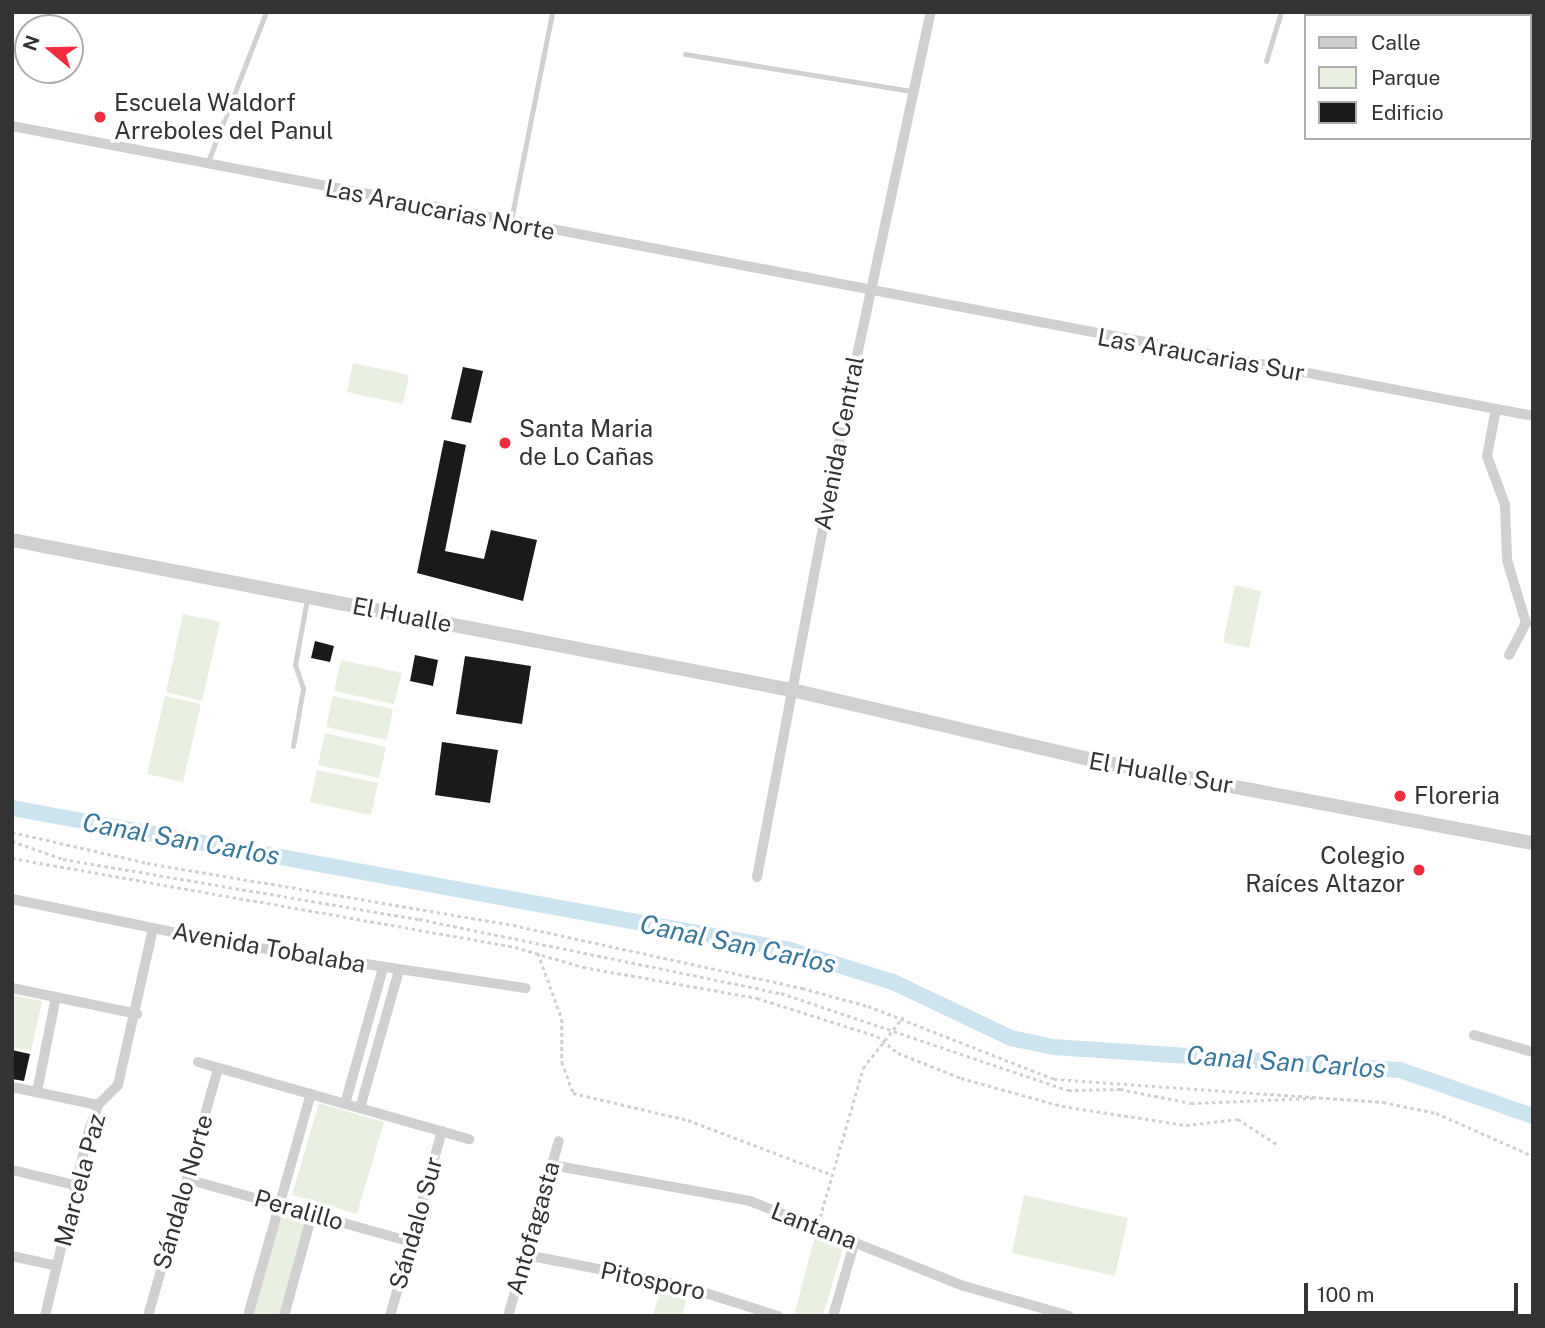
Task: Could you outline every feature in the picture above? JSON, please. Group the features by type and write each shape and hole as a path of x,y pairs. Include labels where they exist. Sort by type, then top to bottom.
{"street":[{"name":"Avenida Central","path":"757,877 869,293 911,91 931,12"},
{"name":"Las Araucarias Norte","path":"12,126 869,293"},
{"name":"Las Araucarias Sur","path":"869,293 1533,416"},
{"path":"1496,409 1487,456 1505,505 1507,559 1526,623 1508,655"},
{"name":"El Hualle","path":"12,540 792,690"},
{"name":"El Hualle Sur","path":"792,690 1084,759 1533,843"},
{"name":"Avenida Tobalaba","path":"12,899 153,929 383,968 526,988"},
{"name":"Marcela Paz","path":"45,1316 75,1185 98,1105 118,1086 137,1014 153,929"},
{"path":"345,1104 383,968"},
{"path":"360,1108 399,970"},
{"path":"12,988 137,1014"},
{"path":"37,1092 56,997"},
{"path":"1474,1035 1533,1052"},
{"path":"198,1062 469,1139"},
{"name":"Sándalo Norte","path":"148,1316 218,1068"},
{"path":"12,1087 98,1105"},
{"path":"248,1316 310,1094"},
{"name":"Sándalo Sur","path":"390,1316 442,1131"},
{"name":"Antofagasta","path":"508,1316 559,1141"},
{"name":"Lantana","path":"552,1165 682,1184 818,1226 964,1286 1069,1316"},
{"path":"12,1170 75,1185"},
{"name":"Peralillo","path":"187,1179 411,1242"},
{"path":"284,1316 312,1214"},
{"path":"833,1316 855,1241"},
{"name":"Pitosporo","path":"526,1255 677,1284 778,1316"},
{"path":"12,1256 57,1266"}],"lane":[{"path":"207,164 266,12"},
{"path":"510,223 552,12"},
{"path":"1266,61 1281,12"},
{"path":"685,54 911,91"},
{"path":"293,746 303,688 295,666 307,597"}],"path":[{"path":"12,832 147,863 513,925 802,988 901,1019 1054,1079 1328,1097 1436,1113 1533,1156"},
{"path":"12,841 63,859 419,919 781,993 1068,1090 1120,1089 1191,1102 1328,1097"},
{"path":"12,858 538,953 757,998 884,1042 961,1078 1062,1106 1186,1125 1238,1119 1278,1145"},
{"path":"538,953 562,1019 562,1062 573,1093 688,1120 830,1174"},
{"path":"818,1226 830,1174 863,1068 901,1019"}],"green space":[{"path":"353,363 409,375 403,404 347,392"},
{"path":"1235,585 1261,591 1249,648 1223,642"},
{"path":"183,614 220,622 202,701 166,692"},
{"path":"341,660 402,673 394,704 334,691"},
{"path":"165,696 201,704 183,782 147,774"},
{"path":"333,696 393,709 387,740 326,727"},
{"path":"325,733 386,747 379,778 318,765"},
{"path":"317,770 378,783 371,815 310,802"},
{"path":"12,995 42,1001 31,1051 12,1047"},
{"path":"319,1103 384,1122 357,1214 292,1195"},
{"path":"1024,1195 1128,1218 1115,1276 1012,1253"},
{"path":"283,1210 309,1217 280,1316 252,1316"},
{"path":"816,1232 845,1241 823,1316 794,1316"},
{"path":"661,1287 688,1294 682,1316 653,1316"}],"building":[{"path":"463,367 483,371 471,423 451,419"},
{"path":"444,440 466,445 445,551 484,559 491,530 537,540 523,601 417,573"},
{"path":"315,641 334,646 330,662 311,658"},
{"path":"415,655 438,660 433,686 410,681"},
{"path":"465,656 531,666 522,724 456,714"},
{"path":"442,742 498,750 490,803 435,795"},
{"path":"12,1050 30,1054 24,1081 12,1079"}],"waterway":[{"name":"Canal San Carlos","path":"12,808 790,950 893,982 1011,1038 1053,1047 1400,1070 1533,1116"}],"place":[{"name":"Escuela Waldorf Arreboles del Panul","path":"100,117"},
{"name":"Santa Maria de Lo Cañas","path":"505,443"},
{"name":"Floreria","path":"1400,796"},
{"name":"Colegio Raíces Altazor","path":"1419,870"}]}
